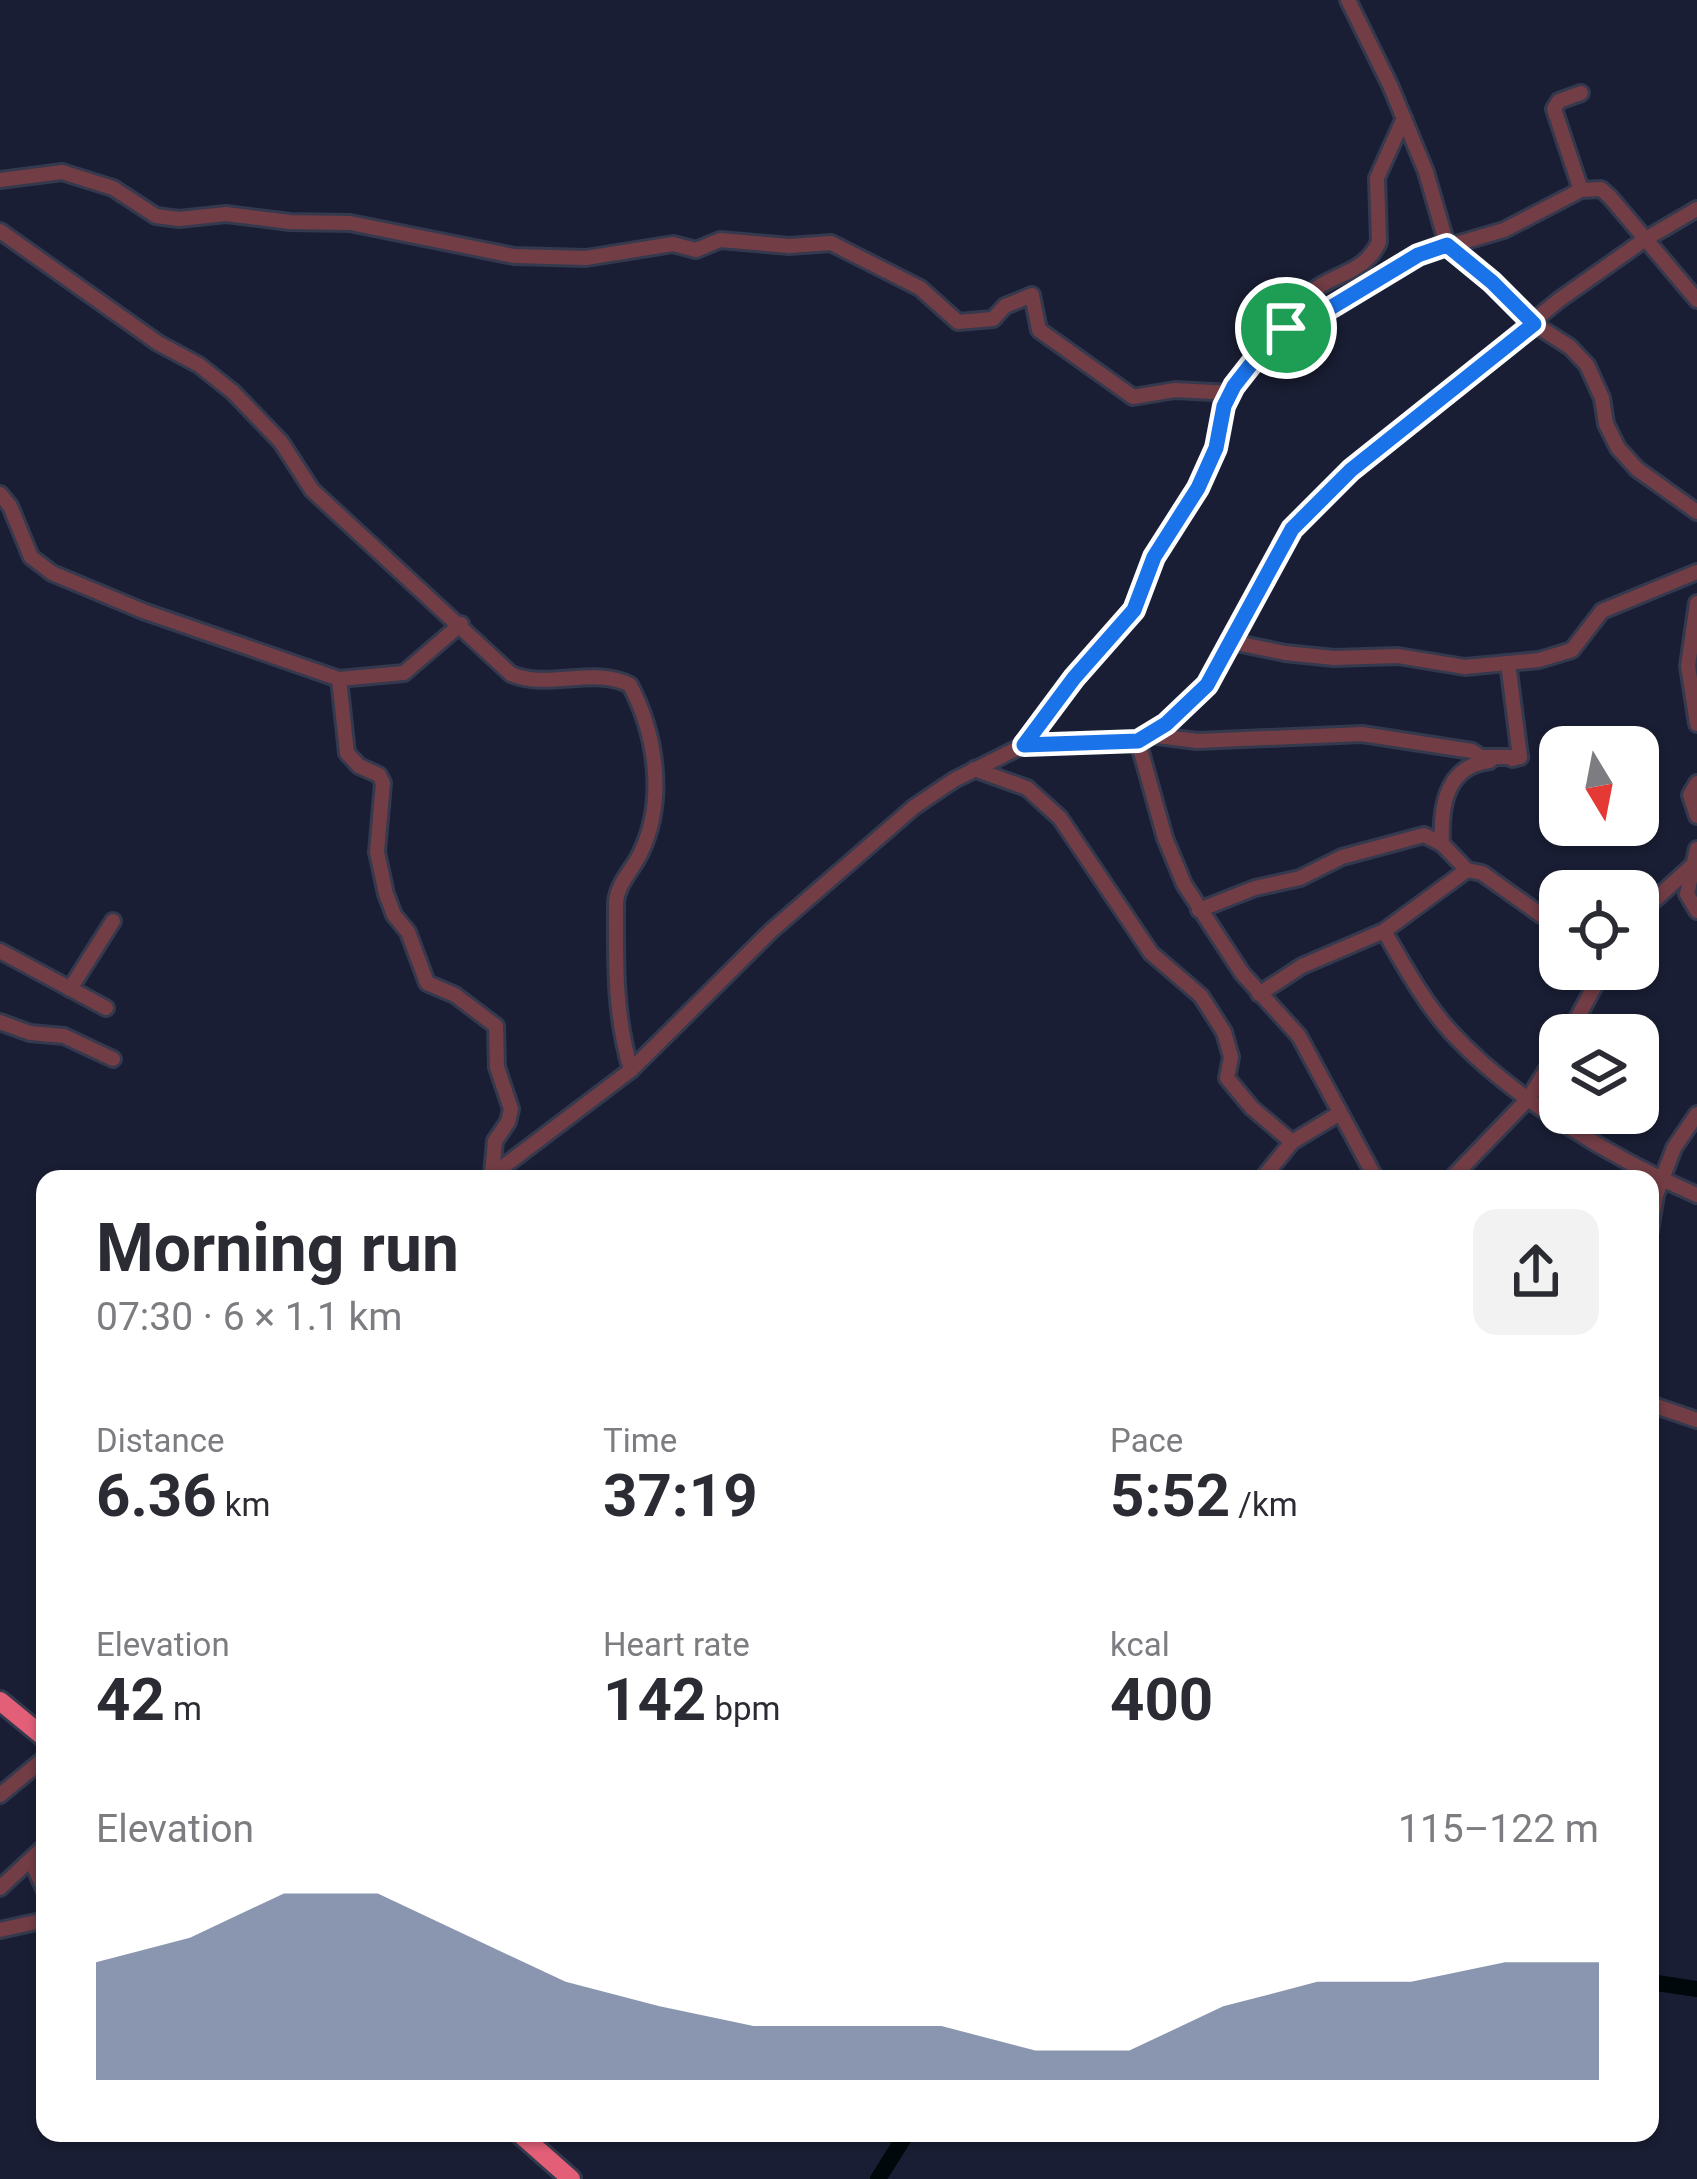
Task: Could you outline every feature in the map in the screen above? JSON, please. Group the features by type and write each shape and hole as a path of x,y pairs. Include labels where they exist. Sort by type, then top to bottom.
{"highway":[{"path":"0,1701 36,1731"},
{"path":"529,2142 571,2179"}],"street":[{"path":"1348,0 1404,118 1447,245 1587,365 1602,398 1611,437 1626,458 1697,512"},
{"path":"1581,92 1559,101 1554,109 1581,190"},
{"path":"1024,745 1134,610 1154,557 1198,488 1216,448 1224,406 1256,356 1286,328 1306,292 1348,273 1375,251 1379,242 1377,178 1404,118"},
{"path":"0,180 62,172 113,188 155,216 179,219 226,214 350,223 514,256 586,258 673,244 696,250 720,240 789,246 826,242 920,288 958,322 992,319 1004,306 1032,295 1040,330 1133,397 1175,390 1231,393"},
{"path":"1286,328 1302,325 1418,255 1504,230 1581,190 1601,189 1697,300"},
{"path":"1144,738 1198,696 1292,529 1351,470 1559,300 1697,209"},
{"path":"0,231 232,392 281,442 312,490 511,674 524,680 620,679 630,685 654,757 656,780 643,849 618,890 616,902 616,1000 631,1070"},
{"path":"0,494 10,506 31,557 52,573 142,611 339,679 404,673 461,624"},
{"path":"1232,642 1334,658 1398,656 1465,667 1538,660 1572,650 1602,611 1697,572"},
{"path":"1697,603 1688,666 1697,724"},
{"path":"1508,663 1520,757"},
{"path":"339,679 347,753 359,766 379,775 382,783 377,852 394,915 408,932 428,983 455,995 496,1026 497,1067 511,1109 495,1141 491,1170"},
{"path":"498,1170 631,1070 771,931 914,808 974,769 1024,745 1362,734 1456,748 1481,757 1520,757"},
{"path":"1144,738 1166,838 1184,884 1259,994 1299,1036 1371,1170"},
{"path":"1442,844 1444,801 1457,772 1472,763 1520,757"},
{"path":"974,769 1027,788 1060,818 1151,953 1201,996 1224,1032 1231,1057 1227,1078 1252,1108 1292,1142"},
{"path":"1697,783 1690,795 1697,816"},
{"path":"1199,910 1256,888 1300,878 1334,860 1419,835 1442,844 1467,871 1482,873 1539,914"},
{"path":"1697,848 1687,894 1697,911"},
{"path":"1659,896 1693,866"},
{"path":"1259,994 1302,966 1384,931 1467,871"},
{"path":"70,988 113,921"},
{"path":"1384,931 1423,998 1453,1034 1529,1098 1595,1144 1647,1170"},
{"path":"0,951 106,1008"},
{"path":"0,1022 30,1033 64,1036 113,1059"},
{"path":"1460,1170 1539,1082"},
{"path":"1269,1170 1292,1142 1340,1113"},
{"path":"1659,1195 1674,1148 1697,1114"},
{"path":"1659,1176 1697,1195"},
{"path":"1659,1407 1696,1419 1697,1409"},
{"path":"0,1796 36,1766"},
{"path":"0,1888 36,1856"},
{"path":"31,1861 36,1872"},
{"path":"0,1930 36,1922"}],"waterway":[{"path":"1659,1983 1697,1989"},
{"path":"878,2179 901,2142"}],"route":[{"path":"1447,245 1534,324 1351,470 1292,529 1207,685 1166,724 1138,741 1024,745 1134,610 1154,557 1198,488 1216,448 1224,406 1234,386 1270,340 1286,328 1302,325 1418,255 1447,245"}]}
